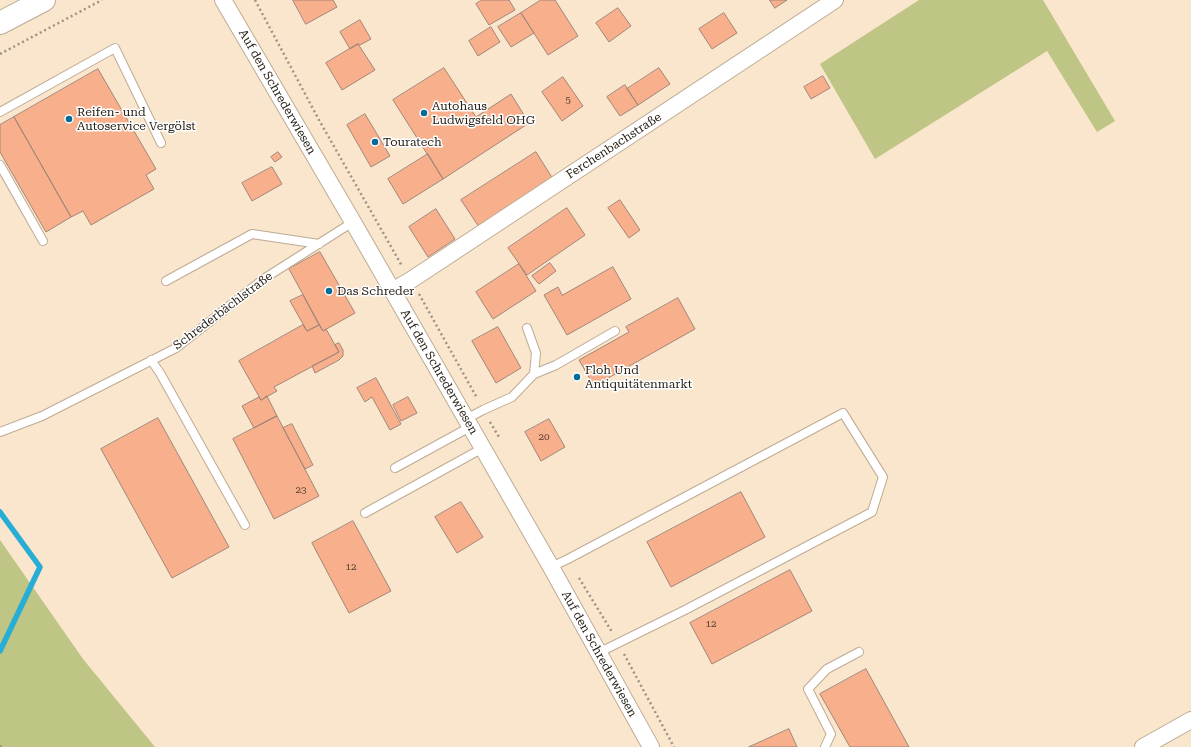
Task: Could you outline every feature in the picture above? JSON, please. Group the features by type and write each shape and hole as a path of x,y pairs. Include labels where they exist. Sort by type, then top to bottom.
{"street":[{"path":"0,23 44,0"},
{"name":"Auf den Schrederwiesen","path":"223,0 483,448 651,747"},
{"name":"Ferchenbachstraße","path":"392,291 411,280 835,0"},
{"path":"1143,747 1191,720"}],"lane":[{"path":"0,112 115,48 161,143"},
{"path":"0,165 43,241"},
{"name":"Schrederbächlstraße","path":"0,432 42,416 176,348 265,278 353,222"},
{"path":"166,281 252,234 319,244"},
{"path":"526,328 536,353 534,374"},
{"path":"395,468 468,423 483,410 512,397 534,374 556,365 615,331"},
{"path":"151,360 160,372 245,525"},
{"path":"551,567 843,413 883,476 872,512 685,610 598,653"},
{"path":"365,513 483,448"},
{"path":"825,747 831,734 808,689 827,669 859,652"}],"path":[{"path":"0,54 102,0"},
{"path":"254,0 319,120 411,280"}],"green space":[{"path":"919,0 1043,0 1115,121 1097,132 1047,51 875,159 820,64"},
{"path":"0,540 83,659 155,747 0,747"}],"building":[{"path":"293,0 333,0 337,7 306,24"},
{"path":"482,0 509,0 515,10 489,25 476,4"},
{"path":"541,0 555,0 578,36 548,55 521,13"},
{"path":"770,0 787,0 775,8"},
{"path":"618,8 631,26 609,42 596,23"},
{"path":"521,13 534,33 511,47 498,27"},
{"path":"724,13 737,33 712,49 699,29"},
{"path":"360,20 371,39 350,49 340,32"},
{"path":"491,27 500,42 478,56 469,41"},
{"path":"358,44 375,70 342,90 326,63"},
{"path":"444,68 476,117 511,94 529,123 443,179 393,100"},
{"path":"659,68 670,84 638,105 627,89"},
{"path":"98,69 156,169 146,175 154,189 91,225 83,211 71,217 14,117"},
{"path":"823,76 830,88 811,99 804,87"},
{"path":"563,77 583,106 562,121 542,92"},
{"path":"625,85 638,105 620,116 607,97"},
{"path":"365,114 390,156 371,167 347,125"},
{"path":"14,117 71,217 46,232 0,152 0,125"},
{"path":"278,152 282,157 275,162 271,157"},
{"path":"536,152 553,179 479,227 461,200"},
{"path":"428,154 443,179 403,204 388,179"},
{"path":"272,167 282,184 252,201 242,183"},
{"path":"620,200 640,230 629,238 608,208"},
{"path":"567,208 585,235 527,275 508,248"},
{"path":"436,209 455,239 428,257 409,227"},
{"path":"320,252 355,313 323,331 289,269"},
{"path":"550,263 556,271 539,284 532,276"},
{"path":"519,264 536,291 493,319 476,292"},
{"path":"613,267 631,299 567,335 544,295 558,287 562,295"},
{"path":"303,295 319,325 307,331 290,301"},
{"path":"678,298 695,329 594,386 579,360 629,332 626,327"},
{"path":"303,325 307,331 319,325 323,331 326,329 339,352 274,387 277,391 261,400 239,361"},
{"path":"498,327 521,368 496,383 472,341"},
{"path":"339,343 343,350 343,356 339,360 315,373 312,366 339,352 335,345"},
{"path":"376,378 401,424 390,430 372,397 365,402 357,388"},
{"path":"267,396 277,416 254,428 242,406 259,397 261,400"},
{"path":"408,397 417,413 401,421 393,405"},
{"path":"277,416 319,496 274,519 233,439"},
{"path":"158,418 229,547 172,578 101,449"},
{"path":"549,419 565,447 541,461 525,432"},
{"path":"292,424 313,465 305,469 283,428"},
{"path":"741,492 765,537 671,587 647,542"},
{"path":"461,502 483,537 457,553 435,517"},
{"path":"353,521 391,591 349,613 312,543"},
{"path":"790,570 812,611 712,664 690,623"},
{"path":"866,669 909,747 850,747 820,694"},
{"path":"789,729 797,747 749,747"}],"waterway":[{"path":"0,512 40,567 0,651"}],"place":[{"name":"Autohaus Ludwigsfeld OHG","path":"424,113"},
{"name":"Reifen- und Autoservice Vergölst","path":"69,119"},
{"name":"Touratech","path":"375,142"},
{"name":"Das Schreder","path":"329,291"},
{"name":"Floh Und Antiquitätenmarkt","path":"577,377"}]}
